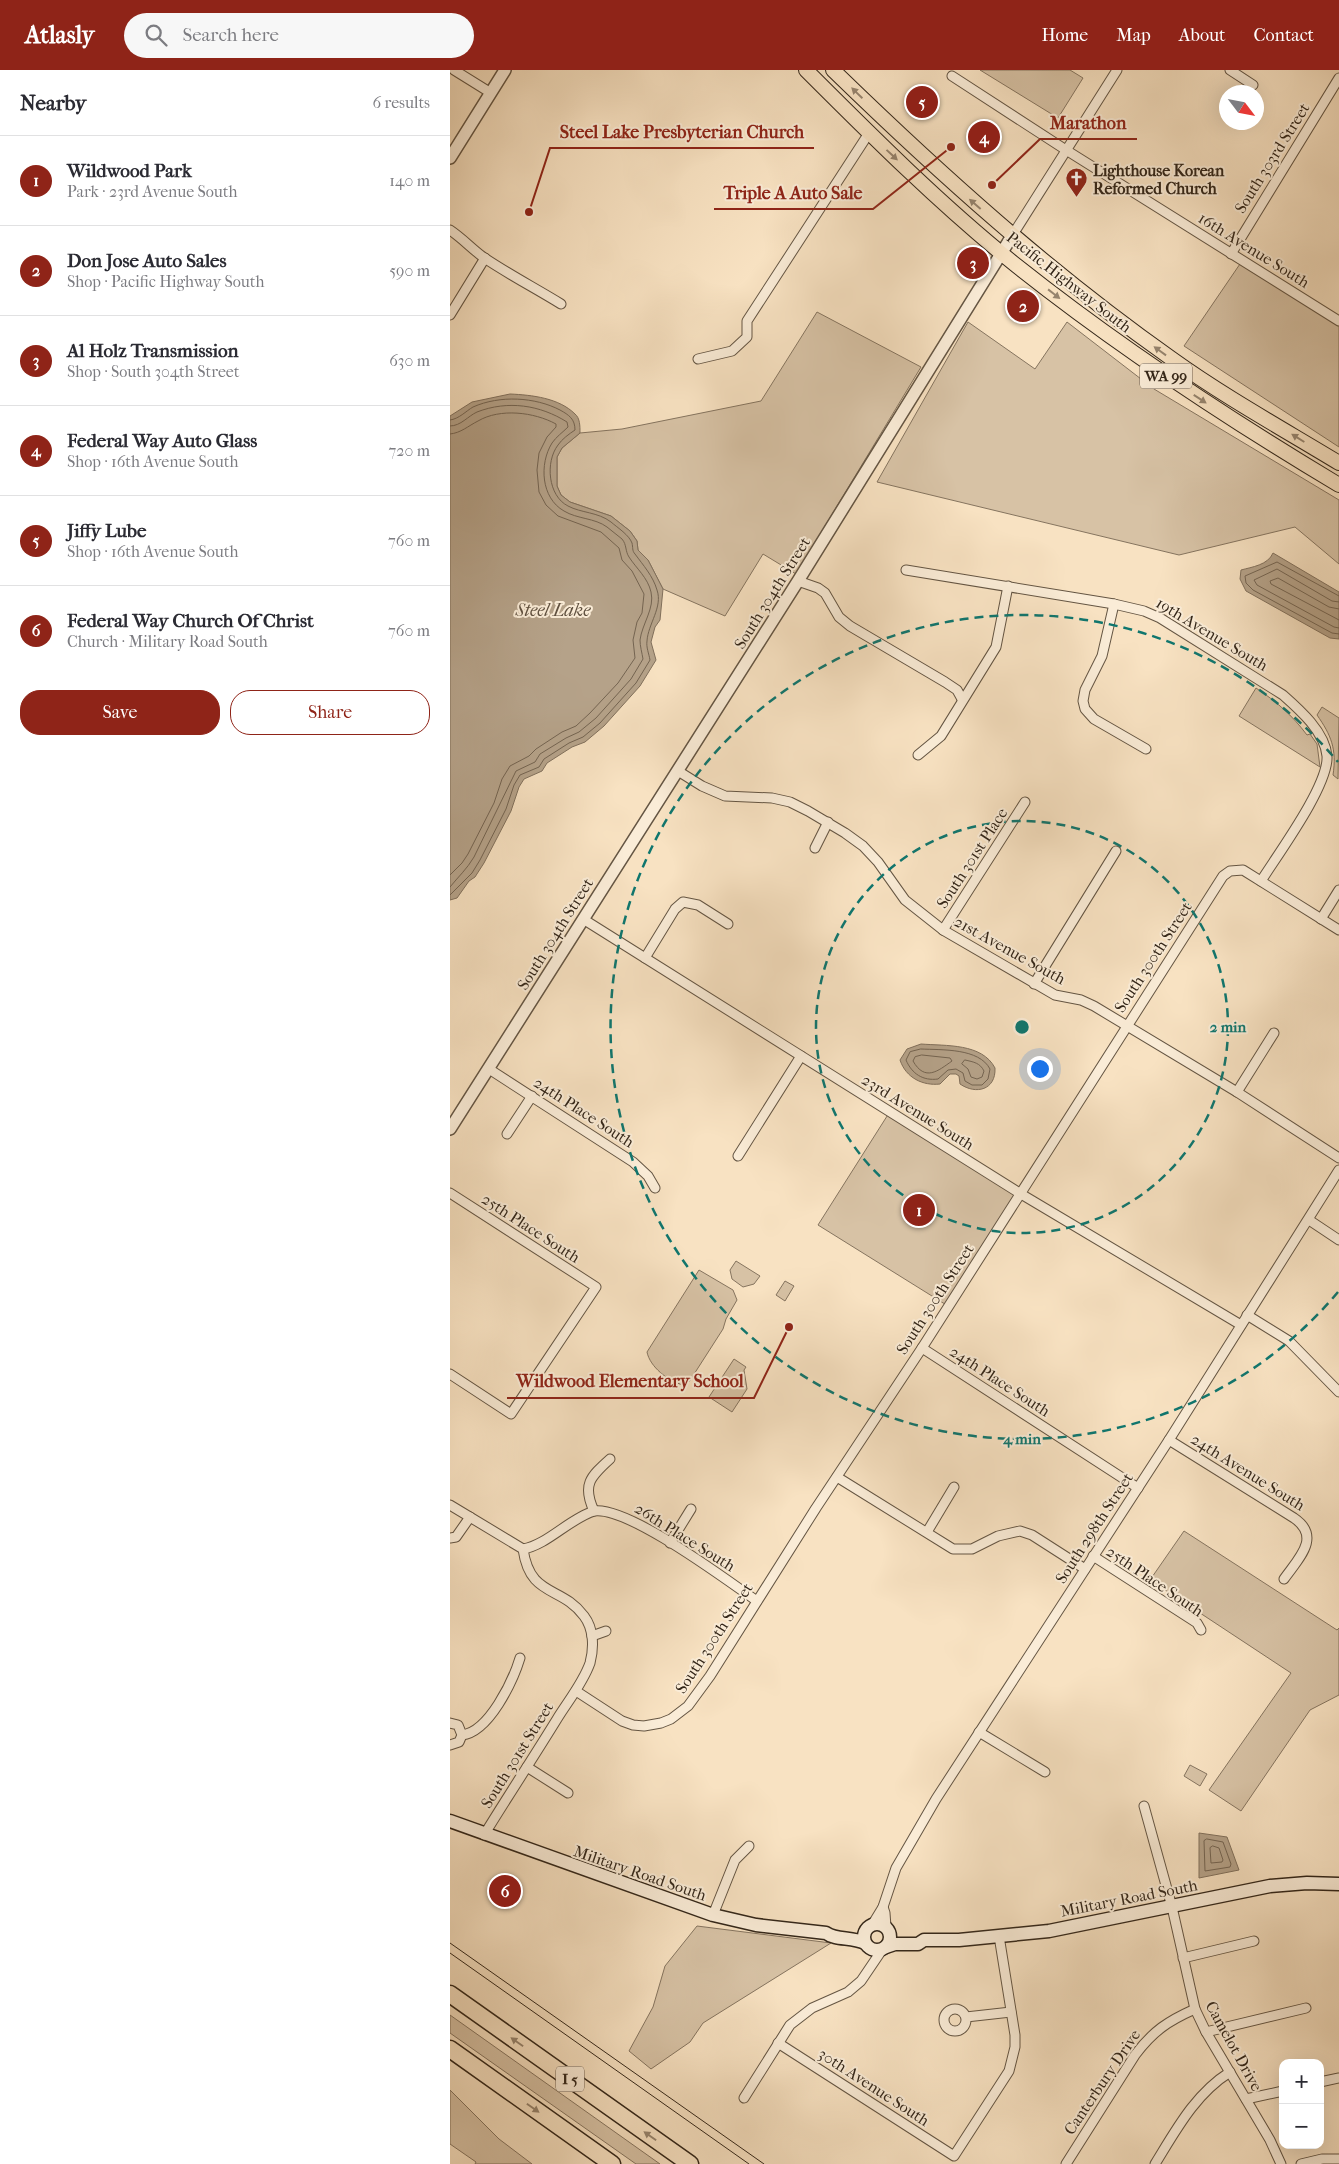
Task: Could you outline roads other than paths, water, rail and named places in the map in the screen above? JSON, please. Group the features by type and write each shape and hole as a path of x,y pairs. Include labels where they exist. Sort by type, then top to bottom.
{"highway":[{"name":"I 5","path":"450,1994 690,2164"},
{"path":"450,2049 612,2164"}],"main road":[{"name":"Pacific Highway South","path":"806,70 933,194 1002,253 1080,314 1179,385 1243,427 1339,485"},
{"name":"Pacific Highway South","path":"833,70 926,160 1012,236 1097,305 1174,360 1339,463"},
{"name":"Military Road South","path":"450,1821 484,1835 713,1915 756,1925 826,1933 831,1937 849,1938 867,1945"},
{"name":"Military Road South","path":"887,1928 901,1936 919,1937 924,1940 959,1940 1049,1931 1270,1886 1308,1883 1339,1884"},
{"path":"882,1924 887,1928 891,1938 884,1948 876,1951 867,1945 864,1935 870,1926 882,1924"},
{"name":"Military Road South","path":"826,1933 832,1929 859,1930 870,1926"},
{"name":"Military Road South","path":"884,1948 894,1944 918,1944 924,1940"}],"street":[{"path":"454,70 491,93"},
{"path":"450,158 505,70"},
{"name":"South 304th Street","path":"450,1130 798,581 1116,70"},
{"path":"1230,70 1253,85"},
{"name":"16th Avenue South","path":"952,76 1231,254 1338,319"},
{"name":"South 303rd Street","path":"1231,254 1339,78"},
{"path":"698,360 732,351 746,337 748,321 869,133"},
{"path":"450,230 460,237 465,244 485,258 561,304"},
{"path":"450,315 485,258"},
{"name":"19th Avenue South","path":"906,570 1114,604 1144,611 1160,618 1283,695 1299,708 1324,744 1327,762 1320,787 1262,881"},
{"path":"798,581 818,588 825,593 840,617 850,626 957,690 962,699"},
{"path":"918,755 941,736 958,711 962,699 996,647 1008,586"},
{"path":"1114,604 1102,656 1085,690 1083,701 1085,709 1094,719 1146,749"},
{"name":"21st Avenue South","path":"678,771 709,790 725,796 738,798 764,796 782,800 828,822 863,846 878,862 905,900 944,930 1055,995 1081,1000 1126,1025 1237,1092 1339,1158"},
{"name":"South 301st Place","path":"944,930 1025,802"},
{"path":"816,848 828,822"},
{"path":"1034,984 1116,851"},
{"name":"South 300th Street","path":"576,1691 622,1722 644,1726 671,1720 688,1706 710,1676 757,1600 922,1348 1126,1025 1223,876 1235,869 1242,870 1262,881"},
{"path":"1262,881 1339,930"},
{"path":"1321,919 1339,890"},
{"path":"645,958 675,909 683,902 698,906 728,924"},
{"name":"23rd Avenue South","path":"583,919 1021,1194 1241,1324"},
{"path":"1237,1092 1274,1033"},
{"path":"738,1156 801,1056"},
{"name":"24th Place South","path":"489,1069 637,1164 648,1176 655,1188"},
{"path":"507,1134 532,1096"},
{"name":"South 298th Street","path":"870,1926 883,1907 891,1879 904,1852 979,1732 1169,1440 1339,1170"},
{"name":"25th Place South","path":"450,1193 596,1287 511,1414 450,1374"},
{"path":"1308,1220 1339,1240"},
{"path":"1248,1315 1289,1341 1339,1392"},
{"name":"24th Place South","path":"922,1348 1138,1488"},
{"name":"24th Avenue South","path":"1169,1440 1303,1525 1308,1532 1306,1544 1284,1579"},
{"path":"523,1549 533,1546 571,1522 594,1511 589,1501 587,1488 594,1473 610,1459"},
{"path":"837,1477 927,1532 954,1486"},
{"path":"451,1508 470,1517 523,1549 529,1573 536,1582 580,1610 588,1622 592,1636 606,1631"},
{"path":"670,1543 691,1509"},
{"name":"26th Place South","path":"594,1511 609,1511 619,1514 670,1543 757,1600"},
{"path":"450,1538 456,1537 470,1517"},
{"name":"25th Place South","path":"927,1532 953,1549 972,1549 998,1536 1020,1531 1042,1541 1085,1569"},
{"name":"25th Place South","path":"1093,1556 1197,1624 1200,1630"},
{"name":"South 301st Street","path":"484,1835 576,1691 590,1663 592,1636"},
{"path":"462,1735 478,1729 490,1716 513,1678 520,1658"},
{"path":"450,1723 458,1725 462,1735 459,1742 450,1745"},
{"path":"979,1732 1045,1772"},
{"path":"527,1767 568,1793"},
{"name":"Camelot Drive","path":"1144,1806 1172,1907 1195,2009 1206,2032 1246,2099 1281,2164"},
{"path":"713,1915 735,1860 749,1846"},
{"name":"South 298th Street","path":"883,1907 887,1928"},
{"path":"966,2017 1011,2012 999,1936"},
{"path":"1183,1958 1254,1941"},
{"path":"867,1945 871,1965"},
{"path":"744,2098 778,2043 796,2019 812,2008 848,1992 861,1981 884,1948"},
{"path":"1206,2032 1306,2008"},
{"name":"Canterbury Drive","path":"1066,2164 1135,2055 1148,2039 1168,2022 1195,2009"},
{"name":"30th Avenue South","path":"778,2043 954,2156 1009,2071 1015,2047 1011,2012"},
{"path":"1155,2164 1197,2099 1212,2084 1230,2072"},
{"path":"1324,2081 1339,2078"},
{"path":"1246,2099 1279,2092"},
{"path":"1300,2164 1322,2159 1339,2159"}],"water":[{"name":"Steel Lake","path":"510,394 545,398 561,404 578,418 580,433 562,448 557,457 557,486 561,495 570,502 611,516 630,531 637,541 638,550 648,560 663,589 660,620 655,627 651,642 656,660 640,686 604,726 585,742 572,747 547,763 542,771 524,779 519,787 511,811 484,863 457,898 450,900 450,416 472,402"},
{"path":"1273,553 1339,592 1339,639 1330,638 1246,591 1240,579 1241,570 1264,563"},
{"path":"921,1044 962,1047 981,1054 995,1068 992,1081 989,1086 978,1090 960,1084 959,1076 956,1074 950,1074 940,1084 921,1082 906,1072 900,1060 907,1049"},
{"path":"1199,1833 1227,1837 1239,1870 1199,1878"}],"tram line":[{"path":"450,1943 764,2164"},
{"path":"450,1953 749,2164"}],"place":[{"name":"Jiffy Lube","path":"922,102"},
{"name":"Federal Way Auto Glass","path":"984,137"},
{"name":"Triple A Auto Sale","path":"951,147"},
{"name":"Marathon","path":"992,185"},
{"name":"Lighthouse Korean Reformed Church","path":"1077,198"},
{"name":"Steel Lake Presbyterian Church","path":"529,212"},
{"name":"Al Holz Transmission","path":"973,263"},
{"name":"Don Jose Auto Sales","path":"1023,306"},
{"name":"Wildwood Park","path":"919,1210"},
{"name":"Wildwood Elementary School","path":"789,1327"},
{"name":"Federal Way Church Of Christ","path":"505,1891"}]}
